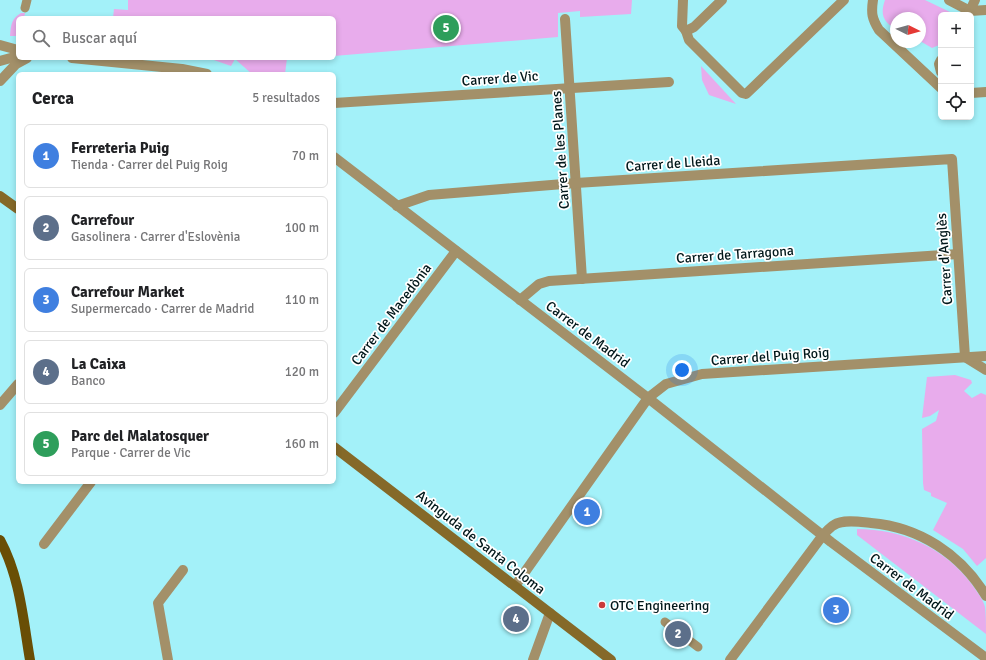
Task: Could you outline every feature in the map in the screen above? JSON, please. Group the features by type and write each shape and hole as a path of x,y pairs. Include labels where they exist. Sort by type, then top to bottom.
{"main road":[{"path":"0,196 16,208"},
{"name":"Avinguda de Santa Coloma","path":"336,448 611,660"},
{"path":"0,540 12,566 30,660"}],"street":[{"path":"683,0 684,28 690,40 742,93 746,94 844,0"},
{"path":"684,28 694,27 722,0"},
{"path":"873,0 871,11 872,19 879,30 938,85"},
{"path":"949,0 967,12"},
{"path":"969,12 975,0"},
{"path":"974,12 986,10"},
{"name":"Carrer de les Planes","path":"565,19 582,279"},
{"path":"0,45 16,49"},
{"path":"0,61 16,57"},
{"path":"0,81 16,64 23,60"},
{"path":"92,60 182,69 197,72"},
{"name":"Carrer de Vic","path":"336,103 669,82"},
{"path":"974,93 986,92"},
{"name":"Carrer de Madrid","path":"336,159 648,398 823,535 986,658"},
{"name":"Carrer de Lleida","path":"398,206 429,195 576,183 952,159"},
{"name":"Carrer d'Anglès","path":"952,159 965,357"},
{"name":"Carrer de Macedònia","path":"336,411 456,251"},
{"name":"Carrer de Tarragona","path":"520,300 539,284 582,279 958,254"},
{"name":"Carrer del Puig Roig","path":"515,586 648,398 666,384 702,374 986,356"},
{"path":"965,357 986,370"},
{"path":"0,405 16,386"},
{"path":"44,544 89,484"},
{"path":"730,660 823,535 834,524 846,522 876,523 906,530 932,541 955,558 974,577 986,596"},
{"path":"168,660 158,603 183,570"},
{"path":"532,660 550,614"}],"lane":[{"path":"665,622 698,647"}],"shaded area":[{"path":"128,0 632,0 631,14 580,17 580,11 558,13 558,37 336,56 336,16 113,16 114,9 128,10"},
{"path":"885,0 925,0 950,12 938,12 938,45 932,48 926,44 926,12 890,12 890,24 884,17"},
{"path":"21,13 25,13 24,16 17,16"},
{"path":"16,17 16,36 10,36 12,23"},
{"path":"214,60 234,60 231,66"},
{"path":"236,60 287,60 285,72 250,72"},
{"path":"701,66 736,104 709,95 702,80"},
{"path":"955,375 971,380 972,383 964,391 972,398 981,393 986,395 986,558 977,566 963,549 933,530 947,503 931,496 931,493 924,490 923,483 922,429 936,421 939,410 930,416 922,418 927,377"},
{"path":"857,529 874,530 906,537 922,543 950,561 973,586 983,601 985,607 986,634 857,535"}],"place":[{"name":"Parc del Malatosquer","path":"446,28"},
{"name":"Ferreteria Puig","path":"587,512"},
{"name":"OTC Engineering","path":"602,605"},
{"name":"Carrefour Market","path":"836,610"},
{"name":"La Caixa","path":"516,619"},
{"name":"Carrefour","path":"678,634"}]}
